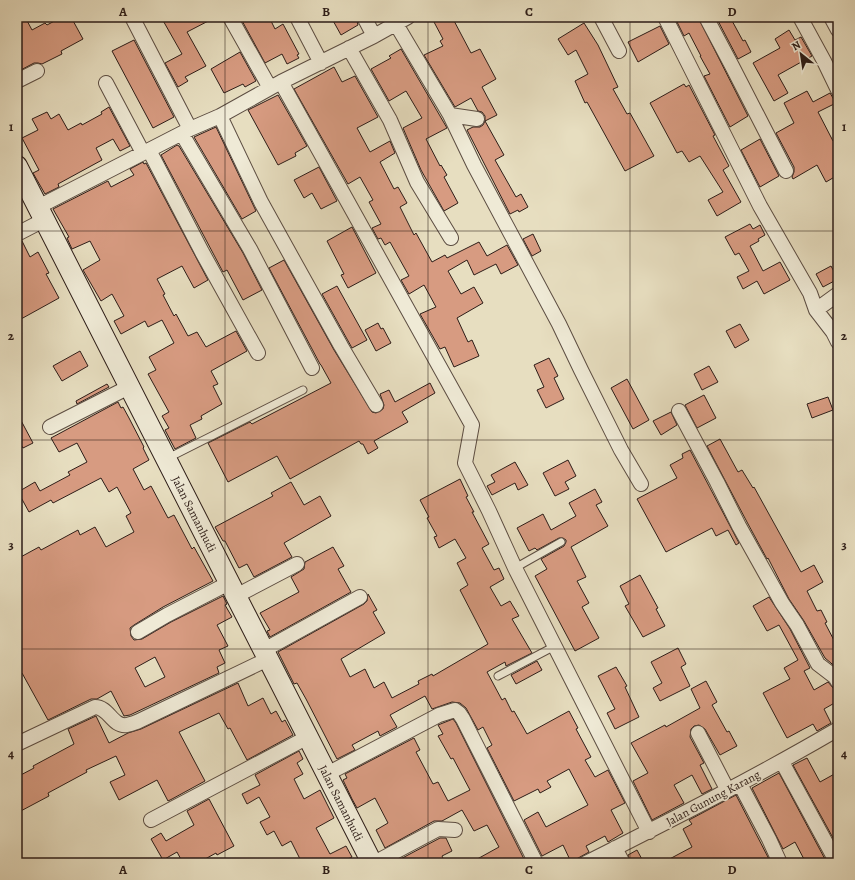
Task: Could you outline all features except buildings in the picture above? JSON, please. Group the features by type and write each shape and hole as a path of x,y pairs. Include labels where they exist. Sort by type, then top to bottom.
{"street":[{"path":"132,17 186,132 250,249 312,368"},
{"path":"230,17 275,85 472,425 465,463 515,568 649,832"},
{"path":"297,17 321,63"},
{"path":"364,17 374,36"},
{"path":"601,17 620,51"},
{"path":"665,17 760,206 810,293 816,310 833,332 838,342"},
{"path":"706,17 786,171"},
{"path":"800,17 838,90"},
{"path":"831,17 838,30"},
{"path":"17,234 41,213 146,151 220,116 275,85 374,36 402,20 474,165 559,324 621,450 641,484"},
{"path":"349,48 390,120 418,182 451,238"},
{"path":"17,81 37,71"},
{"path":"106,83 146,151 258,352"},
{"path":"450,115 477,119"},
{"path":"220,116 261,202 341,346 376,404"},
{"name":"Jalan Samanhudi","path":"17,166 326,774 373,863"},
{"path":"816,310 838,294"},
{"path":"50,427 130,387"},
{"path":"679,411 739,526 782,603 797,625 818,664 835,677 838,682"},
{"path":"138,632 167,615 297,564"},
{"path":"17,744 95,707 103,708 118,724 125,726 139,721 266,655 360,596"},
{"path":"326,774 439,715 455,710 463,719 536,863"},
{"name":"Jalan Gunung Karang","path":"586,863 649,832 782,762 838,729"},
{"path":"698,733 769,839 780,863"},
{"path":"152,820 308,737"},
{"path":"782,762 837,863"},
{"path":"373,863 438,829 455,830"},
{"path":"615,848 623,863"}],"lane":[{"path":"166,459 303,390"},
{"path":"515,568 560,542"},
{"path":"498,676 555,646"}]}
